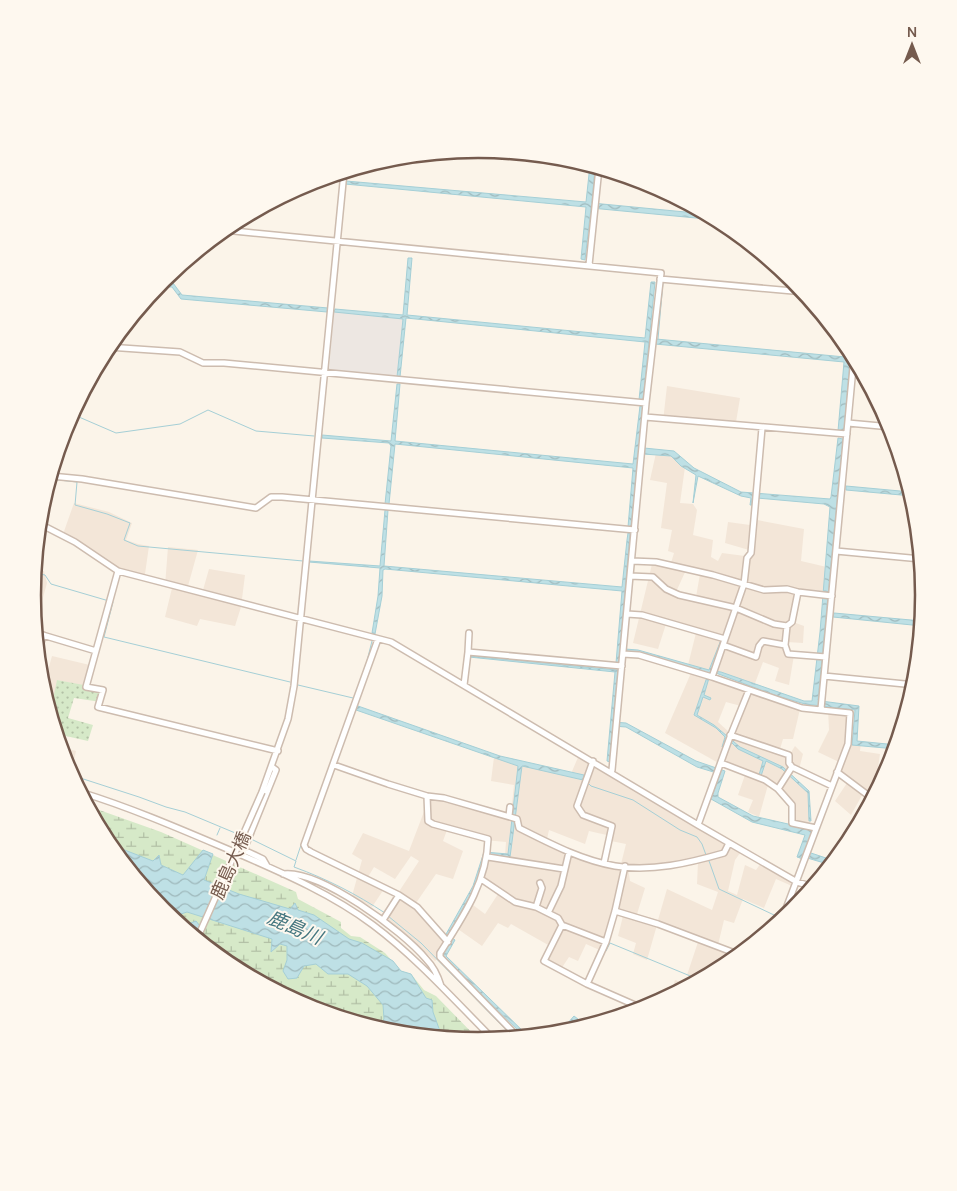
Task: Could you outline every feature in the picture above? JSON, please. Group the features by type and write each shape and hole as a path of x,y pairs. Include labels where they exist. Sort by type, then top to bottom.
{"street":[{"path":"590,265 598,175"},
{"path":"268,867 263,859 246,851 246,844 276,770 272,767 288,720 294,686 343,179"},
{"path":"237,231 661,273 646,403 611,772"},
{"path":"660,279 792,291"},
{"path":"119,348 180,352 203,363 224,363 325,372 646,403"},
{"path":"821,708 830,614 830,595 842,488 843,434 848,423 853,370"},
{"path":"645,417 843,434"},
{"path":"848,423 881,426"},
{"path":"713,674 744,584 747,558 750,553 762,428"},
{"path":"58,476 82,478 256,508 271,497 635,530"},
{"path":"47,528 75,542 118,571 391,642 698,825 797,882 806,885"},
{"path":"836,551 914,558"},
{"path":"632,561 656,562 713,575 764,590 788,589 798,592 830,595"},
{"path":"118,571 86,687 103,690 98,707 278,751"},
{"path":"630,576 653,577 666,589 679,595 736,608 774,624 786,626 792,622 798,592"},
{"path":"627,614 642,615 725,639"},
{"path":"786,626 784,645 788,654 826,658"},
{"path":"464,685 469,633"},
{"path":"43,635 96,650"},
{"path":"378,639 304,845 306,849 399,895 417,907 449,939"},
{"path":"723,645 756,657 759,646 764,641 784,645"},
{"path":"468,652 622,666"},
{"path":"623,654 639,655 713,674 749,690 802,708 821,708 850,713 848,744 788,905"},
{"path":"824,676 906,684"},
{"path":"698,825 749,690"},
{"path":"730,738 789,755 789,771 778,789"},
{"path":"592,762 577,806 584,815 612,826 604,863"},
{"path":"334,765 427,796 444,798 518,819 518,828 569,852 604,863 625,866 678,865 724,853 729,843"},
{"name":"鹿島大橋","path":"200,932 272,767"},
{"path":"719,768 766,780 778,789 792,805 792,823 816,828"},
{"path":"789,771 832,786"},
{"path":"837,772 868,795"},
{"path":"90,795 170,824 268,867 325,895 372,924 399,945 487,1033"},
{"path":"427,796 428,821 488,839 488,854 482,880 440,953 440,957 512,1031"},
{"path":"510,807 510,817"},
{"path":"548,913 561,886 569,852"},
{"path":"488,854 564,869"},
{"path":"587,984 606,942 625,866"},
{"path":"281,874 289,873 318,882 385,916 428,960 441,986"},
{"path":"482,880 515,902 536,907 558,918 562,925 606,942"},
{"path":"536,907 542,888 540,883"},
{"path":"385,916 399,895"},
{"path":"615,911 658,924 731,952"},
{"path":"562,925 544,961 587,984 633,1004"}],"shaded area":[{"path":"334,312 403,319 397,377 329,370"},
{"path":"667,386 740,398 735,428 663,421"},
{"path":"656,453 671,454 685,467 680,503 693,504 697,510 693,535 713,540 711,557 718,561 722,553 745,556 749,550 725,543 728,522 750,525 752,519 804,529 801,561 831,568 829,597 800,595 793,622 804,626 803,643 787,642 789,652 794,655 789,685 775,681 779,668 763,662 754,686 688,665 696,633 666,624 658,649 633,643 653,560 671,563 674,553 668,551 672,530 661,528 667,483 650,480","holes":["686,570 700,574 696,597 676,592"]},
{"path":"74,503 109,512 132,523 126,540 149,546 144,581 119,574 62,537"},
{"path":"168,547 198,550 188,586 203,590 209,569 245,575 241,607 235,626 200,619 197,626 165,617 172,588 165,586"},
{"path":"42,571 44,571 47,583 41,604"},
{"path":"52,656 94,666 88,687 57,680 57,712 48,670"},
{"path":"691,673 800,709 793,739 783,739 780,749 790,754 795,746 803,754 798,773 793,770 789,775 809,792 810,832 790,826 791,807 778,790 768,785 759,817 748,812 753,800 738,795 745,775 722,765 665,733","holes":["726,702 741,706 729,732 718,722"]},
{"path":"828,709 852,711 850,741 861,743 860,751 880,754 877,775 871,789 869,792 865,790 851,815 835,801 847,783 836,774 839,762 818,752 829,730"},
{"path":"69,749 76,751 74,761"},
{"path":"579,755 616,772 743,849 735,860 728,891 737,895 745,865 756,870 763,860 796,878 792,886 776,879 764,908 743,899 734,923 724,920 717,949 725,953 723,958 691,977 687,975 698,942 657,925 647,960 633,954 636,943 618,936 623,916 616,913 604,952 586,944 578,961 569,957 559,972 543,962 550,946 511,924 508,928 498,923 482,946 455,927 469,902 485,914 498,894 479,880 487,854 505,856 506,842 484,840 447,830 443,841 463,851 453,879 436,874 416,903 450,942 442,955 435,961 383,916 419,861 411,856 395,879 374,867 368,877 386,886 372,907 352,896 362,860 352,854 363,833 409,851 425,809 426,794 443,796 511,814 514,785 491,781 494,757 570,776","holes":["549,830 585,844 589,831 611,836 611,841 626,844 621,864 588,856 547,839","698,862 697,884 718,892 712,910 667,889 658,920 637,914 645,888 630,881 628,868 677,867"]},
{"path":"675,980 682,982 673,988"}],"green space":[{"path":"57,680 105,689 101,702 74,698 68,718 93,725 88,741 64,736 53,697"},
{"path":"97,809 161,832 296,892 298,899 341,922 341,928 351,936 360,937 385,953 401,971 411,974 424,990 436,996 472,1033 434,1030 414,986 134,864"},
{"path":"151,885 385,984 390,1023 338,1010 285,988 236,959 212,942 169,905"}],"water":[{"path":"589,172 594,174 592,203 689,212 699,218 591,208 585,260 581,259 586,207 345,184 346,181 586,202"},
{"path":"408,258 412,258 407,315 645,338 651,282 655,282 643,401 639,400 645,342 406,318 400,377 397,377 403,319 334,312 335,309 403,315"},
{"path":"173,283 182,295 328,308 327,312 181,299 172,287 168,287"},
{"path":"656,339 844,357 850,365 844,431 838,431 844,362 655,344"},
{"path":"397,384 400,384 395,441 633,464 640,406 643,407 631,528 628,527 633,468 395,444 389,504 385,504 391,446 389,443 322,438 322,435 391,441"},
{"path":"838,438 843,439 818,700 859,706 857,741 890,744 888,748 852,745 855,710 805,704 774,695 716,673 710,674 640,653 625,651 625,649 638,650 709,670 721,640 712,671 721,672 804,701 812,701 820,632 830,507 824,504 757,498 752,499 752,505 750,505 751,498 741,496 698,476 693,503 696,475 681,466 671,456 643,454 644,448 674,451 694,468 741,492 830,499"},
{"path":"846,486 903,491 904,495 846,490"},
{"path":"385,510 388,510 384,566 622,587 628,533 630,533 619,663 616,663 622,591 385,569 383,570 382,596 375,634 372,633 380,568 309,561 380,566"},
{"path":"834,613 915,620 915,624 915,625 833,617"},
{"path":"469,657 618,670 613,722 626,723 696,761 725,771 718,797 753,816 810,829 812,831 805,851 827,858 824,863 804,857 803,859 797,857 805,835 752,822 711,799 720,774 697,767 626,727 613,726 610,762 607,761 615,672"},
{"path":"707,677 709,678 704,695 711,698 710,700 703,697 697,715 714,725 740,747 783,767 809,791 811,821 809,821 808,793 782,769 766,761 761,776 759,775 763,761 738,749 728,739 724,748 722,747 725,737 716,728 694,715"},
{"path":"358,706 500,756 584,775 583,780 522,766 510,857 485,855 475,887 448,935 455,940 446,956 522,1030 519,1031 443,957 452,941 445,936 473,886 484,852 508,854 518,766 356,710"},
{"name":"鹿島川","path":"123,849 153,861 159,855 161,865 183,875 203,850 213,854 204,880 239,894 290,909 295,903 298,910 314,915 349,939 362,943 393,961 401,971 411,974 426,998 432,1000 433,1012 440,1031 382,1022 384,1019 383,1005 367,986 348,974 328,974 316,964 304,966 297,978 288,979 283,971 287,960 287,946 280,944 271,952 272,939 187,912 181,916 169,905 150,884"},
{"path":"196,921 203,930 202,934 189,923"},
{"path":"574,1016 580,1021 574,1020 568,1023"}],"waterway":[{"path":"233,234 334,243"},
{"path":"340,244 377,248"},
{"path":"658,339 663,282"},
{"path":"80,417 116,433 180,424 208,410 256,431 314,436"},
{"path":"57,480 77,482 75,505 130,523 124,540 138,546 303,561"},
{"path":"42,574 45,575 51,584 109,601"},
{"path":"113,602 104,637 290,682"},
{"path":"308,827 367,661 372,641"},
{"path":"298,685 353,698"},
{"path":"82,778 185,812 240,835"},
{"path":"587,782 591,786 633,800 680,830 697,837 706,855"},
{"path":"217,835 220,828"},
{"path":"251,839 296,861 294,867 341,887 385,913"},
{"path":"296,860 301,845"},
{"path":"708,858 719,889 774,915"},
{"path":"388,916 421,943 508,1032"},
{"path":"606,951 610,943 692,977"}]}
